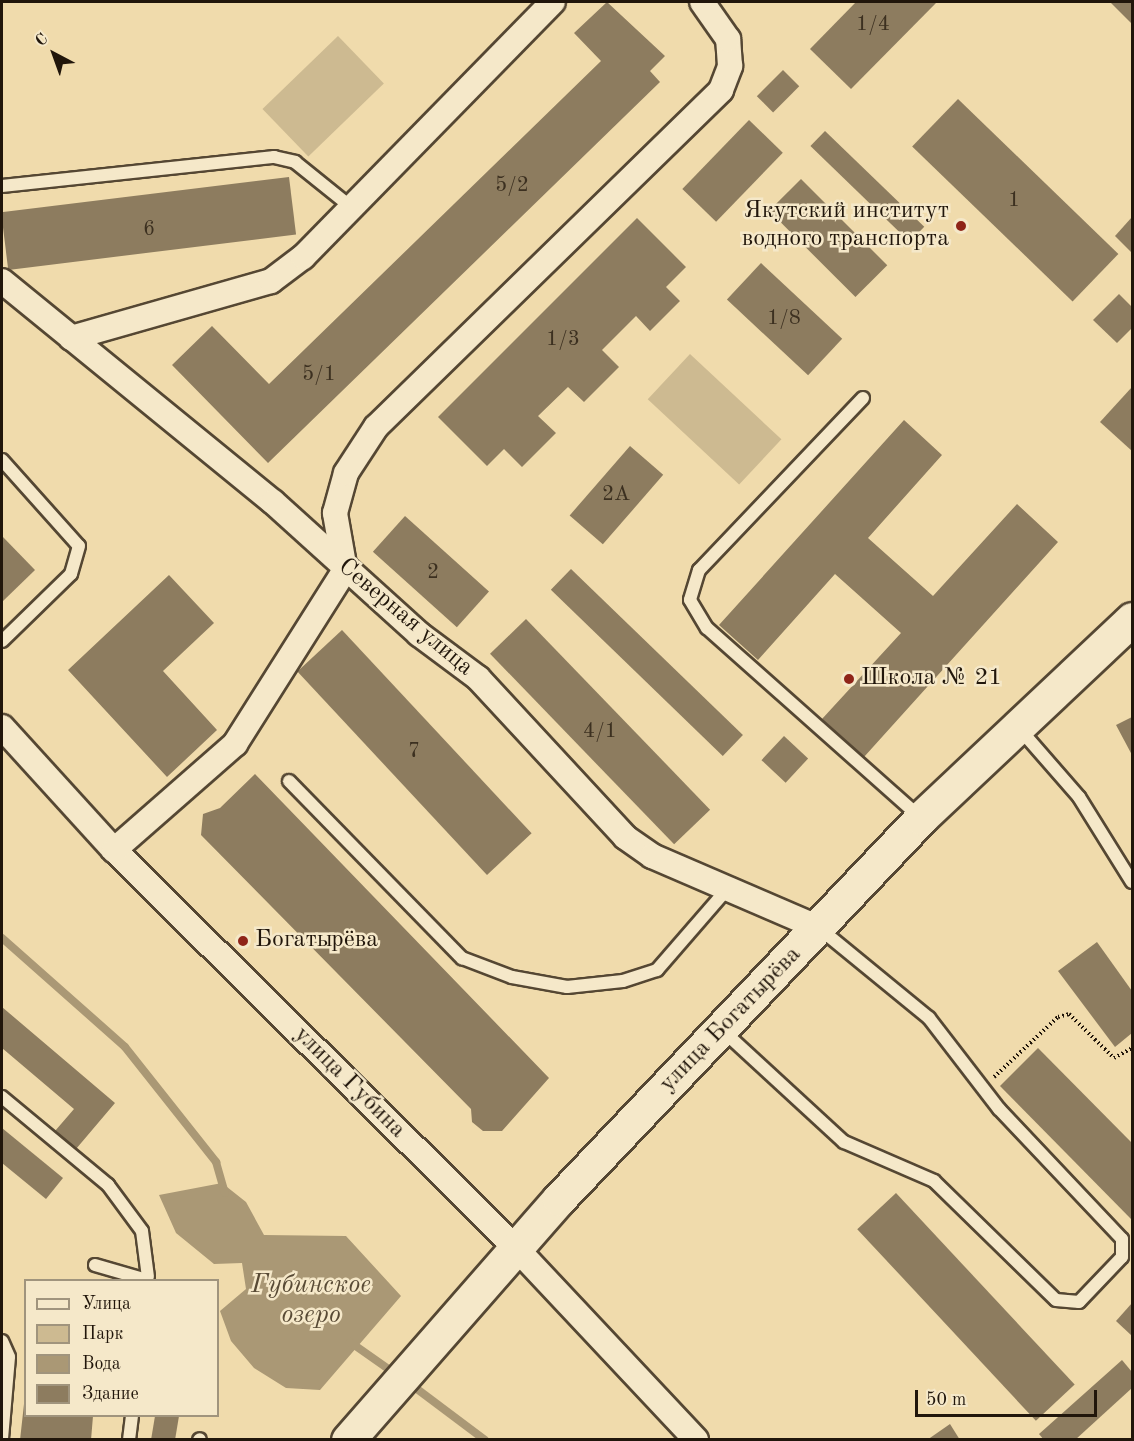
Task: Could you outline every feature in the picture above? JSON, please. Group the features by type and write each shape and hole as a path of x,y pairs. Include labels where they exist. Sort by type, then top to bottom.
{"main road":[{"name":"улица Богатырёва","path":"348,1439 516,1248 921,818 1132,619"}],"street":[{"path":"71,338 271,281 351,207 553,2"},
{"path":"114,850 235,744 345,570 335,513 346,473 376,427 721,90 730,66 728,39 702,2"},
{"name":"Северная улица","path":"2,281 273,502 345,570 478,678 625,837 652,856 819,928"},
{"name":"улица Губина","path":"2,727 114,850 516,1248 696,1440"}],"lane":[{"path":"2,186 274,157 295,162 351,207"},
{"path":"863,398 699,570 690,600 707,628 921,818"},
{"path":"2,460 79,546 71,574 2,641"},
{"path":"1017,725 1079,797 1132,882"},
{"path":"289,781 462,958 512,977 567,987 623,981 657,970 728,888"},
{"path":"721,1028 844,1142 934,1181 1056,1300 1079,1302 1122,1257 1122,1239 983,1088 929,1018 819,928"},
{"path":"2,1097 108,1185 142,1231 147,1279 95,1265"},
{"path":"2,1341 9,1357 2,1439"},
{"path":"129,1440 132,1417"}],"path":[{"path":"983,1088 1042,1030 1069,1014 1114,1058 1132,1048"}],"green space":[{"path":"338,36 384,83 308,156 262,109"},
{"path":"690,354 781,439 739,485 648,399"}],"water":[{"name":"Губинское озеро","path":"222,1183 246,1202 264,1235 346,1236 401,1296 320,1390 286,1388 254,1368 231,1341 220,1311 246,1289 242,1263 214,1264 176,1233 159,1195"}],"building":[{"path":"607,2 665,56 650,71 660,82 268,463 172,365 212,326 269,384 601,61 574,33"},
{"path":"856,2 937,2 851,89 810,49"},
{"path":"1110,2 1132,2 1132,24"},
{"path":"783,70 799,86 773,112 757,96"},
{"path":"958,99 1118,254 1073,301 912,146"},
{"path":"749,120 783,153 716,222 682,189"},
{"path":"825,131 924,227 910,242 810,146"},
{"path":"289,177 296,235 8,270 2,212"},
{"path":"801,179 887,265 855,297 769,211"},
{"path":"1132,217 1132,253 1115,236"},
{"path":"637,218 686,267 666,287 680,301 650,331 636,316 602,350 619,367 584,402 568,387 538,416 556,433 522,467 504,449 487,466 438,417"},
{"path":"761,263 842,339 808,375 727,300"},
{"path":"1119,294 1132,307 1132,328 1117,343 1093,320"},
{"path":"1132,387 1132,451 1100,422"},
{"path":"904,420 942,455 868,538 933,596 1017,504 1058,542 864,757 822,719 901,633 835,574 758,660 719,625"},
{"path":"630,446 663,475 603,544 570,515"},
{"path":"405,516 489,592 457,627 373,552"},
{"path":"2,536 35,570 2,602"},
{"path":"571,569 743,735 723,756 551,590"},
{"path":"169,575 214,623 163,671 217,730 167,777 68,670"},
{"path":"526,619 710,810 674,844 490,654"},
{"path":"342,630 532,833 487,875 297,672"},
{"path":"1132,717 1132,755 1116,725"},
{"path":"784,736 808,759 786,783 761,760"},
{"path":"255,774 549,1078 502,1131 483,1131 472,1122 471,1109 201,835 203,814 220,808"},
{"path":"1097,942 1132,991 1132,1033 1115,1047 1058,971"},
{"path":"2,1007 115,1103 76,1149 55,1131 74,1109 2,1048"},
{"path":"1038,1048 1132,1143 1132,1220 1000,1086"},
{"path":"2,1128 63,1178 46,1199 2,1163"},
{"path":"896,1193 1075,1385 1036,1421 857,1229"},
{"path":"1132,1303 1132,1336 1116,1321"},
{"path":"1122,1360 1132,1372 1132,1388 1075,1440 1044,1440 1039,1434"},
{"path":"24,1404 24,1417 93,1417 91,1440 20,1440"},
{"path":"155,1417 179,1417 175,1440 151,1440"},
{"path":"950,1424 960,1440 927,1440"}],"waterway":[{"path":"2,938 125,1047 216,1162 225,1193"},
{"path":"350,1342 397,1375"},
{"path":"409,1383 485,1440"}],"place":[{"name":"Якутский институт водного транспорта","path":"961,226"},
{"name":"Школа № 21","path":"849,679"},
{"name":"Богатырёва","path":"243,941"}]}
